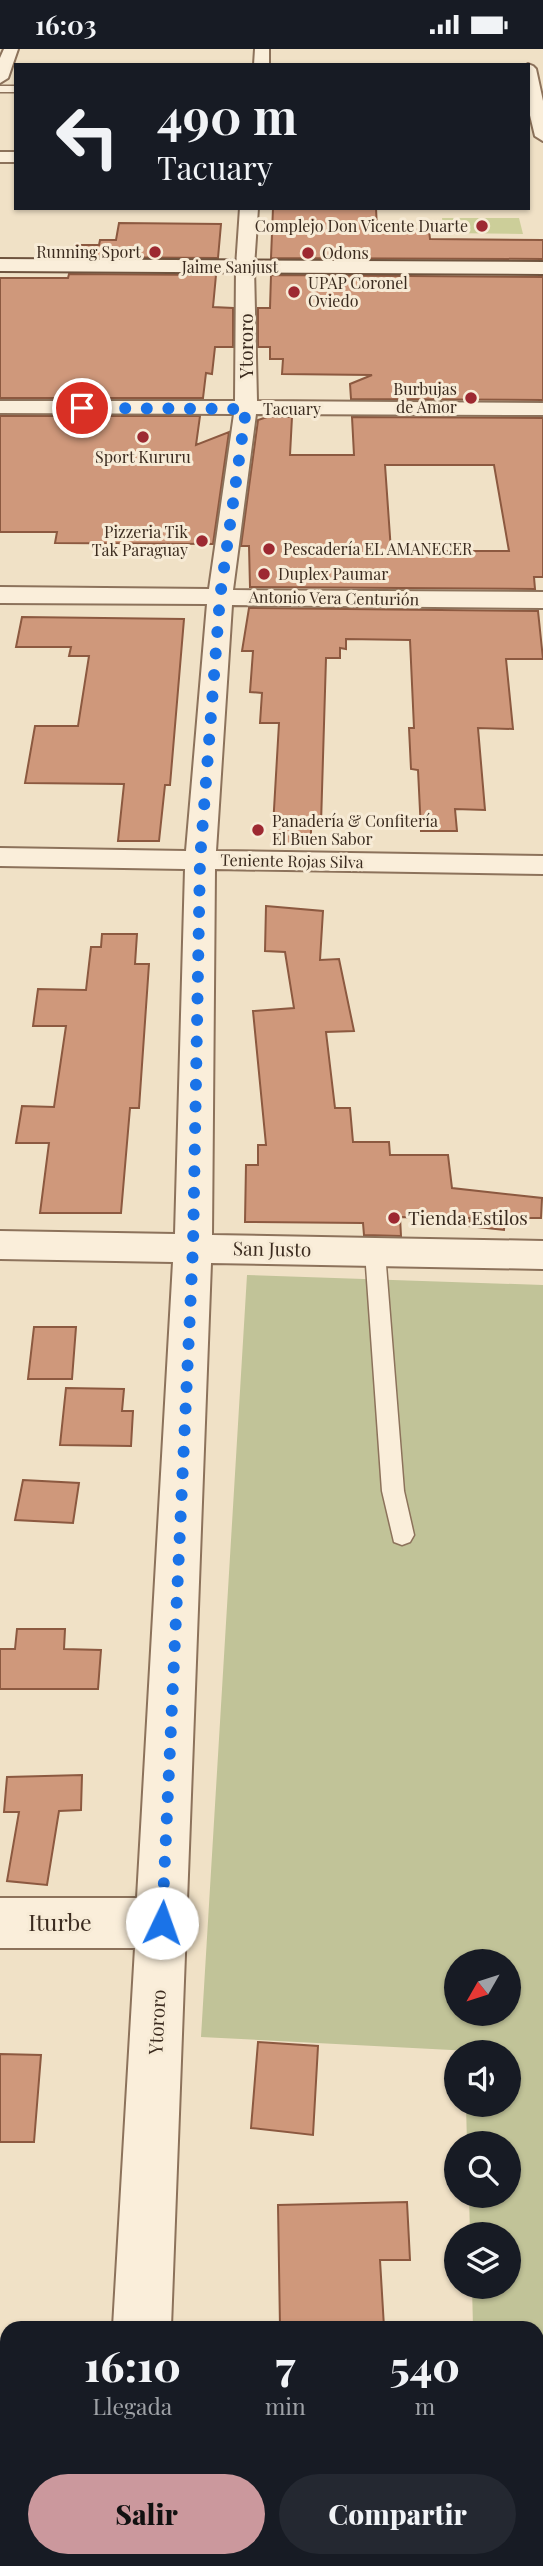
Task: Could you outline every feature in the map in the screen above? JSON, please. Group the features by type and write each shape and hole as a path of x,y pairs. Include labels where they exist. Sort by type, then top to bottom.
{"street":[{"path":"5,71 11,49"},
{"path":"530,68 543,136"},
{"name":"Ytororo","path":"142,2321 193,1247 200,860 220,597 246,409 245,267 249,210"},
{"name":"Jaime Sanjust","path":"0,265 543,268"},
{"name":"Tacuary","path":"0,407 543,409"},
{"name":"Antonio Vera Centurión","path":"0,595 543,600"},
{"name":"Teniente Rojas Silva","path":"0,857 543,865"},
{"name":"San Justo","path":"0,1245 543,1255"},
{"name":"Iturbe","path":"0,1923 162,1923"}],"lane":[{"path":"375,1252 394,1491 402,1535"}],"green space":[{"name":"Complejo Don Vicente Duarte","path":"442,218 519,218 523,234 444,233"},
{"path":"247,1275 543,1285 543,2321 473,2321 472,2299 521,2299 521,2222 470,2222 469,2208 521,2208 521,2131 467,2131 466,2117 521,2117 521,2040 444,2040 444,2050 201,2037"}],"building":[{"path":"273,210 376,210 377,229 429,230 430,239 543,240 543,259 271,258"},
{"path":"119,223 221,224 218,258 73,257 75,245 99,245 100,240 116,240"},
{"path":"69,274 216,275 213,307 233,308 233,347 215,347 212,374 206,373 203,398 0,398 0,278 68,278"},
{"path":"271,275 543,277 543,400 351,399 350,384 372,375 282,374 283,359 270,359 270,347 258,347 258,308 270,308"},
{"path":"0,416 200,416 196,445 229,432 213,544 55,543 57,532 0,532"},
{"path":"267,417 292,417 290,455 354,455 352,417 543,418 543,577 534,577 535,589 250,587 249,546 241,546 258,420","holes":["385,465 494,465 509,551 391,551"]},
{"path":"249,608 538,611 543,659 506,659 513,729 478,728 485,810 455,809 457,831 421,831 418,770 411,769 409,728 414,728 410,640 346,639 346,649 340,648 340,658 326,658 321,824 311,824 311,845 272,844 279,723 260,723 262,693 250,692 253,651 242,651"},
{"path":"22,617 184,619 170,785 165,785 159,841 118,841 124,784 25,783 35,726 78,726 89,656 69,656 71,647 16,647"},
{"path":"266,906 323,911 320,960 339,959 354,1031 326,1032 335,1108 350,1108 353,1142 389,1142 390,1155 448,1155 452,1188 542,1198 541,1218 505,1218 504,1230 469,1226 470,1218 400,1217 401,1236 364,1235 363,1223 245,1222 246,1165 258,1165 258,1145 266,1145 253,1011 294,1008 285,952 265,951"},
{"path":"102,934 137,934 135,964 149,964 139,1108 130,1108 121,1213 40,1213 49,1143 16,1143 22,1106 54,1107 66,1026 33,1026 38,989 86,990 91,947 101,947"},
{"path":"34,1327 76,1327 72,1379 28,1379"},
{"path":"66,1388 124,1389 122,1411 133,1411 131,1446 60,1445"},
{"path":"23,1480 79,1483 73,1523 15,1520"},
{"path":"17,1629 65,1629 64,1649 101,1650 98,1689 0,1689 0,1649 15,1649"},
{"path":"82,1775 81,1810 59,1811 47,1885 7,1881 19,1812 4,1812 7,1777"},
{"path":"258,2042 318,2046 313,2135 251,2128"},
{"path":"0,2054 41,2055 34,2142 0,2142"},
{"path":"407,2202 410,2260 380,2260 384,2321 280,2321 278,2205"}],"place":[{"name":"Complejo Don Vicente Duarte","path":"482,226"},
{"name":"Running Sport","path":"155,252"},
{"name":"Odons","path":"308,253"},
{"name":"UPAP Coronel Oviedo","path":"294,292"},
{"name":"Burbujas de Amor","path":"471,398"},
{"name":"Sport Kururu","path":"143,437"},
{"name":"Pizzeria Tik Tak Paraguay","path":"202,541"},
{"name":"Pescadería EL AMANECER","path":"269,549"},
{"name":"Duplex Paumar","path":"264,574"},
{"name":"Panadería & Confitería El Buen Sabor","path":"258,830"},
{"name":"Tienda Estilos","path":"394,1218"}],"route":[{"path":"82,408 246,409 220,597 200,860 193,1247 162,1923"}]}
